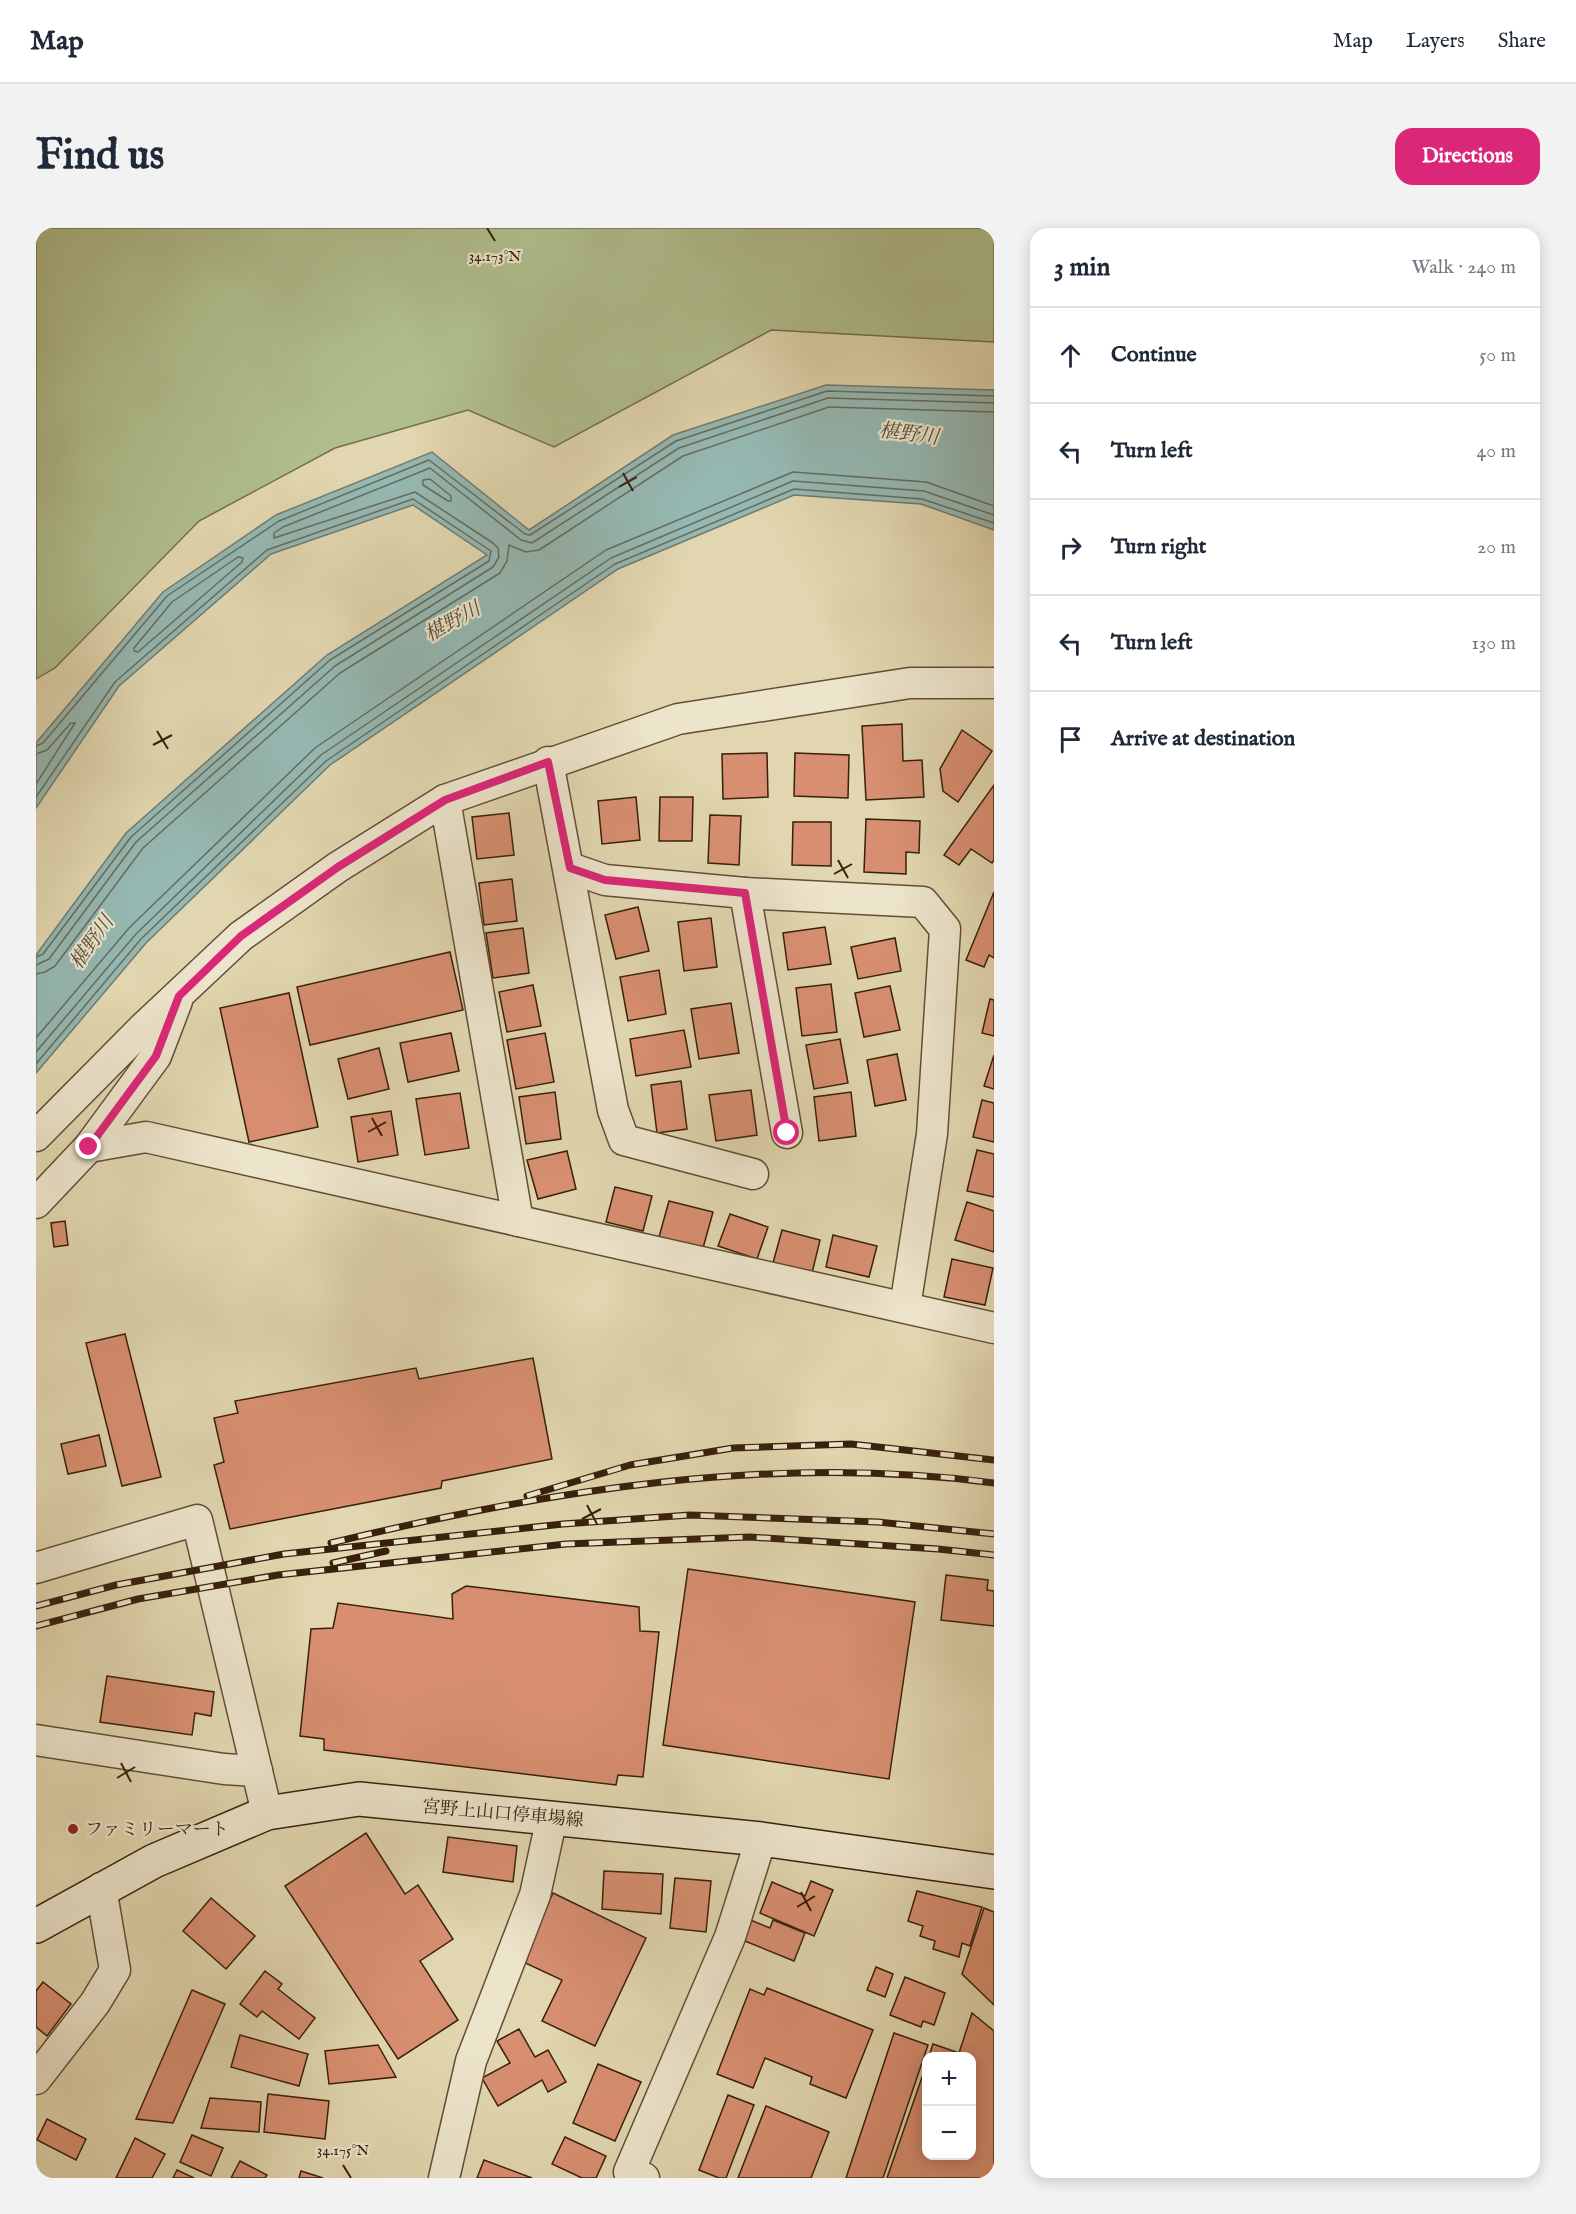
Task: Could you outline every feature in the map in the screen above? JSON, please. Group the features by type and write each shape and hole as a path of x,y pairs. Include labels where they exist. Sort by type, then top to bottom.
{"main road":[{"name":"宮野上山口停車場線","path":"36,1926 101,1888 154,1861 267,1813 359,1799 761,1839 994,1872"}],"street":[{"path":"36,1136 142,1029 241,936 338,867 445,800 548,762 678,719 910,683 994,683"},
{"path":"548,762 570,868 613,1110 624,1140 753,1174"},
{"path":"445,800 519,1221"},
{"path":"570,868 605,880 745,893 923,902 945,929 932,1134 905,1307"},
{"path":"745,893 787,1133"},
{"path":"36,1203 89,1147 156,1056 179,996"},
{"path":"89,1147 146,1137 994,1328"},
{"path":"36,1568 197,1520 267,1813"},
{"path":"36,1740 224,1769 256,1771"},
{"path":"444,2178 471,2061 535,1895 552,1817"},
{"path":"644,2178 629,2172 730,1936 761,1839"},
{"path":"36,2079 95,2003 115,1970 101,1888"}],"green space":[{"path":"36,228 994,228 994,342 771,330 554,447 468,410 335,448 199,521 55,668 36,679"}],"water":[{"name":"椹野川","path":"826,385 994,390 994,530 921,504 794,495 618,569 330,765 146,943 36,1073 36,955 126,833 327,655 487,555 413,505 271,554 119,686 36,808 36,743 163,592 276,515 432,452 529,530 673,435"}],"building":[{"path":"902,724 903,761 922,760 924,797 866,800 862,726"},
{"path":"962,730 992,751 958,802 943,791 940,769"},
{"path":"767,753 768,797 723,799 722,754"},
{"path":"795,753 849,755 848,798 794,796"},
{"path":"994,785 994,860 992,863 971,849 959,865 944,855"},
{"path":"636,797 640,840 602,844 598,801"},
{"path":"660,797 693,797 692,841 659,841"},
{"path":"509,813 514,855 477,859 472,817"},
{"path":"710,815 741,816 739,865 708,863"},
{"path":"866,819 920,821 919,853 906,852 906,874 864,872"},
{"path":"793,822 831,822 831,866 792,865"},
{"path":"512,879 517,921 484,925 479,883"},
{"path":"994,892 994,958 989,955 984,967 966,960"},
{"path":"638,907 649,951 616,959 605,915"},
{"path":"711,918 717,967 684,971 678,922"},
{"path":"825,927 831,964 788,970 783,933"},
{"path":"523,928 529,973 493,978 486,933"},
{"path":"895,938 901,971 858,979 851,947"},
{"path":"450,952 463,1010 310,1045 297,987"},
{"path":"659,970 666,1014 628,1021 620,977"},
{"path":"831,984 837,1032 802,1036 796,988"},
{"path":"533,985 541,1026 507,1032 499,992"},
{"path":"890,986 900,1030 864,1037 855,993"},
{"path":"289,993 318,1127 249,1142 220,1008"},
{"path":"990,999 994,1000 994,1036 982,1033"},
{"path":"731,1003 739,1053 699,1059 691,1009"},
{"path":"684,1030 691,1067 636,1076 630,1039"},
{"path":"451,1033 459,1071 408,1082 400,1043"},
{"path":"545,1033 554,1082 516,1089 507,1040"},
{"path":"840,1039 848,1083 814,1089 806,1045"},
{"path":"379,1048 389,1089 348,1099 338,1059"},
{"path":"897,1054 906,1100 875,1106 867,1060"},
{"path":"994,1055 994,1089 984,1086"},
{"path":"681,1081 687,1129 657,1133 651,1085"},
{"path":"751,1090 757,1135 716,1141 709,1095"},
{"path":"555,1092 561,1139 526,1144 519,1097"},
{"path":"851,1092 856,1136 819,1141 814,1097"},
{"path":"460,1093 469,1148 425,1155 416,1099"},
{"path":"982,1100 994,1103 994,1142 973,1137"},
{"path":"391,1111 398,1155 358,1162 351,1117"},
{"path":"977,1150 994,1154 994,1197 967,1191"},
{"path":"567,1151 576,1189 538,1199 527,1160"},
{"path":"615,1187 652,1196 643,1231 606,1222"},
{"path":"669,1201 713,1212 703,1248 659,1237"},
{"path":"967,1202 994,1211 994,1252 955,1240"},
{"path":"730,1214 768,1227 757,1259 718,1246"},
{"path":"65,1221 68,1245 54,1247 51,1223"},
{"path":"782,1230 820,1240 812,1273 773,1263"},
{"path":"833,1235 877,1246 869,1277 826,1267"},
{"path":"952,1259 993,1268 985,1305 944,1297"},
{"path":"125,1334 161,1477 122,1486 86,1343"},
{"path":"533,1358 552,1459 442,1481 441,1488 230,1529 214,1465 224,1462 214,1418 238,1413 235,1401 416,1368 419,1379"},
{"path":"99,1435 106,1466 68,1474 61,1444"},
{"path":"688,1569 915,1602 889,1779 663,1745"},
{"path":"946,1575 988,1580 987,1590 994,1591 994,1626 941,1620"},
{"path":"466,1586 639,1607 640,1631 659,1632 643,1777 618,1775 616,1785 324,1750 324,1739 300,1736 311,1629 333,1628 338,1603 453,1619 452,1594"},
{"path":"107,1676 214,1692 211,1716 195,1713 192,1735 100,1722"},
{"path":"366,1833 405,1894 418,1885 453,1939 420,1961 458,2020 398,2059 285,1886"},
{"path":"448,1837 517,1846 513,1882 443,1872"},
{"path":"604,1871 663,1874 661,1914 602,1909"},
{"path":"675,1878 711,1881 706,1932 670,1928"},
{"path":"811,1881 833,1890 814,1936 760,1913 772,1882 805,1896"},
{"path":"917,1891 982,1907 970,1946 962,1943 959,1957 933,1949 935,1941 920,1936 923,1926 908,1921"},
{"path":"553,1893 646,1938 595,2046 542,2021 562,1980 521,1961"},
{"path":"211,1898 255,1936 226,1969 183,1931"},
{"path":"984,1908 994,1912 994,2005 962,1974"},
{"path":"748,1919 770,1928 773,1920 805,1933 794,1961 740,1939"},
{"path":"876,1967 893,1974 885,1997 867,1990"},
{"path":"265,1971 282,1984 278,1989 315,2018 299,2039 262,2011 257,2017 240,2004"},
{"path":"905,1977 945,1993 934,2025 923,2021 921,2027 890,2015"},
{"path":"43,1982 71,2004 47,2036 36,2027 36,1991"},
{"path":"767,1988 873,2030 846,2098 810,2084 812,2077 765,2058 753,2088 717,2074 750,1989 764,1995"},
{"path":"192,1990 225,2004 173,2123 136,2119"},
{"path":"972,2013 994,2031 994,2178 887,2178 922,2077 922,2160 976,2160 976,2052 959,2052"},
{"path":"519,2029 535,2057 548,2050 566,2082 548,2092 542,2080 498,2106 482,2078 510,2063 497,2041"},
{"path":"894,2033 928,2045 926,2052 922,2052 922,2063 883,2178 846,2178"},
{"path":"240,2035 308,2054 299,2086 231,2067"},
{"path":"933,2044 956,2052 930,2052"},
{"path":"378,2045 396,2077 329,2084 325,2051"},
{"path":"598,2064 641,2082 615,2141 573,2123"},
{"path":"268,2094 329,2101 325,2139 264,2132"},
{"path":"728,2095 754,2105 726,2178 719,2178 699,2170"},
{"path":"210,2098 261,2102 259,2132 201,2128"},
{"path":"766,2106 829,2132 811,2178 738,2178"},
{"path":"47,2119 86,2139 76,2160 37,2140"},
{"path":"192,2135 223,2148 211,2176 180,2162"},
{"path":"565,2137 606,2156 596,2178 582,2178 552,2164"},
{"path":"135,2138 165,2154 152,2178 116,2178"},
{"path":"484,2160 532,2178 477,2178"},
{"path":"240,2161 267,2175 265,2178 231,2178"},
{"path":"177,2170 194,2178 173,2178"},
{"path":"301,2171 323,2178 299,2178"}],"railway":[{"path":"527,1496 630,1465 733,1448 851,1444 994,1460"},
{"path":"331,1543 494,1507 660,1482 744,1475 828,1472 911,1475 994,1483"},
{"path":"36,1606 116,1585 284,1554 563,1524 690,1515 878,1522 994,1534"},
{"path":"36,1626 138,1599 278,1575 566,1544 750,1537 938,1549 994,1555"},
{"path":"333,1563 386,1551"}],"place":[{"name":"ファミリーマート","path":"73,1829"}],"route":[{"path":"89,1147 156,1056 179,996 241,936 338,867 445,800 548,762 570,868 605,880 745,893 787,1133"}]}
